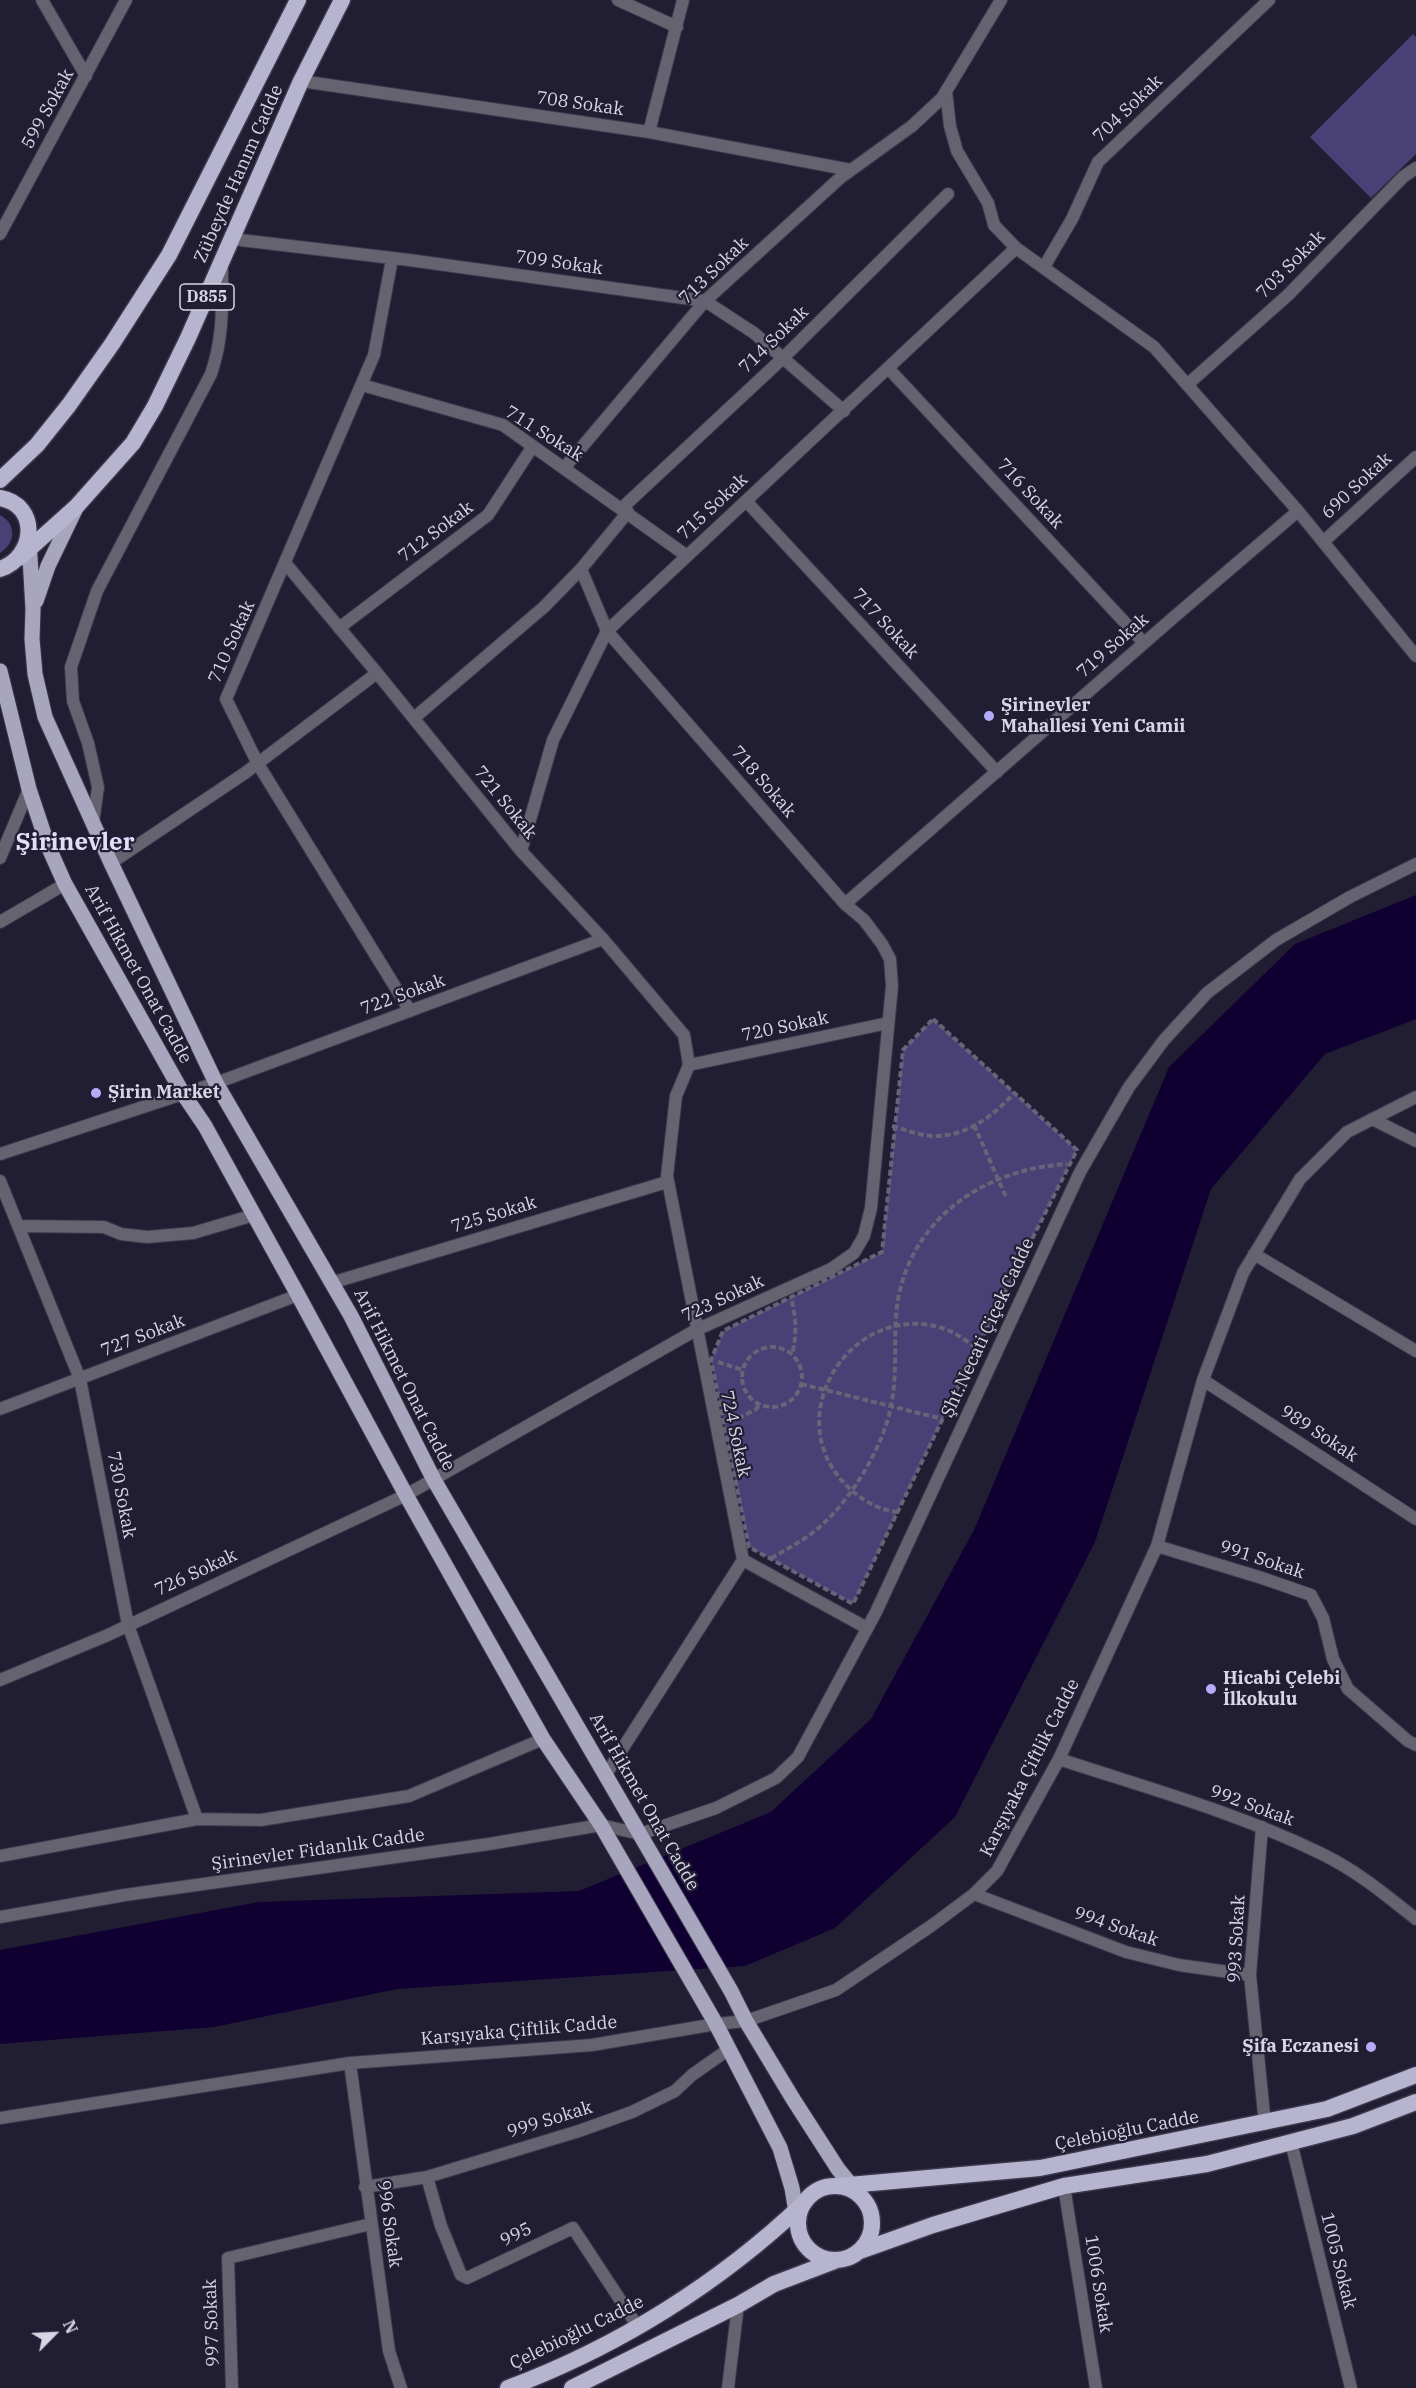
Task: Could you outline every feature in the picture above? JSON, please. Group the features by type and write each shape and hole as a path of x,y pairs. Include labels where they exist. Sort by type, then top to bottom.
{"highway":[{"name":"Zübeyde Hanım Cadde","path":"0,480 37,445 69,405 112,344 169,255 298,0"},
{"name":"Zübeyde Hanım Cadde","path":"14,558 77,505 133,443 155,406 302,81 342,0"},
{"path":"0,498 15,504 28,525 14,558"},
{"name":"Çelebioğlu Cadde","path":"850,2189 1040,2169 1265,2124 1328,2109 1416,2075"},
{"path":"572,2388 738,2305 774,2284 933,2225 1064,2186 1207,2164 1353,2126 1416,2102"},
{"path":"837,2260 824,2259 814,2254 800,2236 799,2213 814,2193 826,2188 850,2189 867,2206 872,2229 860,2251"},
{"name":"Çelebioğlu Cadde","path":"508,2388 638,2328 710,2281 799,2213"}],"main road":[{"path":"33,609 48,566 77,505"},
{"name":"Arif Hikmet Onat Cadde","path":"14,558 33,609 32,639 35,674 45,717 111,863 216,1083 351,1316 434,1480 746,2020 850,2189"},
{"name":"Arif Hikmet Onat Cadde","path":"0,671 29,789 48,846 65,884 182,1092 205,1126 406,1495 543,1739 601,1825 716,2024 780,2148 799,2213"},
{"path":"0,717 18,751"}],"street":[{"path":"42,0 86,76"},
{"name":"599 Sokak","path":"0,234 126,0"},
{"path":"618,0 677,27"},
{"path":"649,132 683,0"},
{"name":"713 Sokak","path":"565,467 705,301 851,170 912,126 942,98 1000,0"},
{"name":"704 Sokak","path":"1044,267 1072,219 1098,162 1269,0"},
{"name":"708 Sokak","path":"302,81 649,132 851,170"},
{"path":"946,91 950,126 957,151 988,203 994,225 1016,248 1154,346 1298,511 1416,656"},
{"name":"703 Sokak","path":"1188,384 1288,296 1403,177 1416,168"},
{"name":"714 Sokak","path":"414,718 544,607 581,569 625,510 783,358 948,194"},
{"name":"709 Sokak","path":"232,239 705,301 754,333 843,411"},
{"name":"715 Sokak","path":"521,851 553,740 607,631 1016,248"},
{"name":"710 Sokak","path":"392,259 374,355 226,699 258,764 410,1011"},
{"path":"93,823 98,787 88,743 73,701 71,667 98,591 211,374 219,349 223,324 222,262"},
{"name":"716 Sokak","path":"889,369 1144,643"},
{"name":"711 Sokak","path":"362,385 503,425 687,556"},
{"name":"712 Sokak","path":"339,628 488,515 534,446"},
{"name":"690 Sokak","path":"1323,543 1416,457"},
{"name":"717 Sokak","path":"746,501 997,772"},
{"name":"719 Sokak","path":"845,904 1298,511"},
{"name":"721 Sokak","path":"286,564 378,673 521,851 603,939 684,1035 689,1065"},
{"name":"718 Sokak","path":"581,569 607,631 845,904 864,920 890,959 892,986 888,1023"},
{"path":"111,863 258,764 378,673"},
{"path":"0,858 29,789"},
{"name":"Şht.Necati Çiçek Cadde","path":"640,1834 716,1808 776,1778 798,1758 867,1628 1080,1172 1136,1077 1164,1040 1207,993 1276,940 1350,897 1416,864"},
{"path":"0,922 65,884"},
{"name":"722 Sokak","path":"0,1154 182,1092 216,1083 603,939"},
{"name":"720 Sokak","path":"689,1065 888,1023"},
{"name":"723 Sokak","path":"406,1495 696,1330 789,1293 854,1253 864,1236 871,1208 888,1023"},
{"name":"724 Sokak","path":"689,1065 676,1096 668,1182 743,1560"},
{"name":"Karşıyaka Çiftlik Cadde","path":"0,2118 350,2063 592,2045 746,2020 836,1990 974,1894 997,1871 1059,1759 1157,1546 1203,1380 1243,1273 1300,1179 1347,1132 1416,1097"},
{"path":"1372,1119 1416,1141"},
{"name":"730 Sokak","path":"0,1181 80,1380 128,1625 197,1819"},
{"name":"725 Sokak","path":"331,1283 668,1182"},
{"path":"18,1226 104,1227 121,1234 147,1237 193,1233 254,1215"},
{"path":"1254,1254 1416,1351"},
{"name":"727 Sokak","path":"0,1409 298,1294"},
{"name":"989 Sokak","path":"1203,1380 1416,1519"},
{"name":"726 Sokak","path":"0,1680 128,1625 406,1495"},
{"name":"991 Sokak","path":"1157,1546 1311,1595 1323,1618 1334,1659 1348,1689 1408,1741 1416,1745"},
{"path":"605,1776 743,1560 867,1628"},
{"path":"0,1856 197,1819 261,1820 409,1796 543,1739"},
{"name":"992 Sokak","path":"1059,1759 1262,1827 1324,1854 1371,1883 1416,1919"},
{"name":"Şirinevler Fidanlık Cadde","path":"0,1917 125,1895 489,1844 601,1825 640,1834"},
{"name":"993 Sokak","path":"1262,1827 1250,1975 1265,2124"},
{"name":"994 Sokak","path":"974,1894 1126,1952 1179,1965 1250,1975"},
{"name":"999 Sokak","path":"365,2187 427,2177 579,2132 632,2112 675,2091 692,2075 729,2049"},
{"name":"996 Sokak","path":"350,2063 389,2351 401,2388"},
{"name":"1005 Sokak","path":"1291,2142 1351,2388"},
{"name":"995","path":"427,2177 441,2226 461,2275 467,2278 573,2228 638,2328"},
{"name":"1006 Sokak","path":"1064,2186 1096,2388"},
{"name":"997 Sokak","path":"232,2388 228,2258 371,2224"},
{"path":"728,2388 738,2305"}],"path":[{"path":"933,1019 1077,1150 977,1348 853,1604 749,1547 711,1360 723,1331 789,1293 882,1252 895,1127 903,1050 933,1019"},
{"path":"879,1123 926,1136 958,1133 987,1120 1014,1093"},
{"path":"974,1125 1006,1197"},
{"path":"770,1559 808,1536 825,1522 851,1490 872,1456 891,1407 897,1353 896,1327 902,1284 925,1235 942,1215 961,1200 998,1179 1041,1166 1071,1164"},
{"path":"789,1293 795,1318 795,1345 792,1354"},
{"path":"897,1512 886,1511 859,1497 837,1476 823,1449 819,1418 824,1390 838,1361 860,1341 888,1328 918,1324 950,1331 977,1348"},
{"path":"763,1348 784,1349 792,1354 802,1371 801,1384 794,1397 778,1407 760,1405 745,1391 743,1370 747,1361 763,1348"},
{"path":"711,1360 743,1370"},
{"path":"801,1384 943,1419"},
{"path":"724,1424 732,1422 760,1405"}],"shaded area":[{"path":"1413,34 1416,37 1416,154 1371,198 1310,137"},
{"path":"0,515 12,528 12,539 0,553"},
{"path":"1416,895 1416,1019 1325,1054 1211,1189 1095,1542 955,1817 835,1928 745,1966 397,1989 214,2027 0,2044 0,1950 259,1902 579,1891 771,1812 871,1719 974,1530 1169,1067 1295,944"},
{"path":"933,1019 1077,1150 977,1348 853,1604 749,1547 711,1360 723,1331 882,1252 903,1050"}],"place":[{"name":"Şirinevler Mahallesi Yeni Camii","path":"989,716"},
{"name":"Şirin Market","path":"96,1093"},
{"name":"Hicabi Çelebi İlkokulu","path":"1211,1689"},
{"name":"Şifa Eczanesi","path":"1371,2047"}],"district":[{"name":"Şirinevler","path":"75,843"}]}
